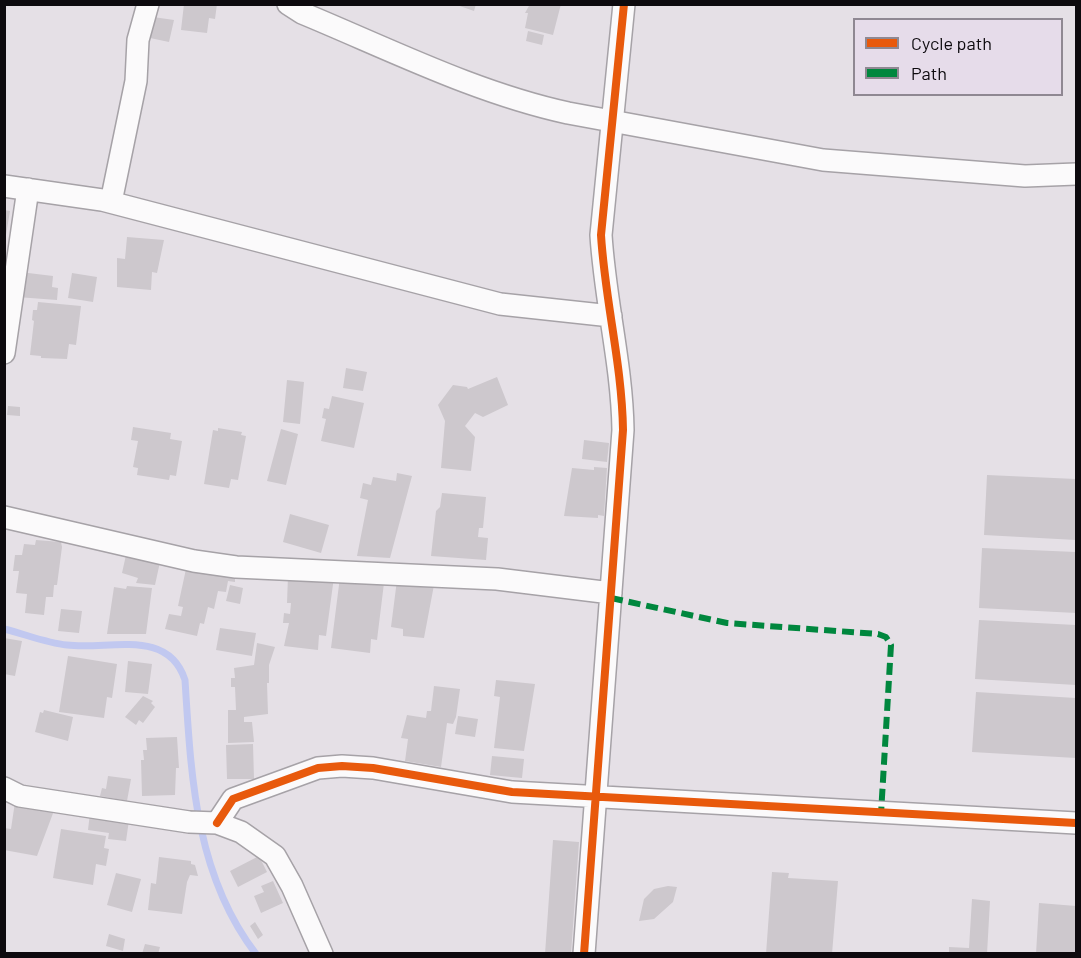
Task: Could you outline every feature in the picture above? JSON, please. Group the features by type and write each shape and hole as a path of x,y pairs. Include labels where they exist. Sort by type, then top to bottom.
{"street":[{"path":"111,202 135,81 138,40 148,4"},
{"path":"288,4 302,13 534,106 823,160 1025,176 1077,174"},
{"path":"584,954 623,430 623,397 602,235 624,4"},
{"path":"4,186 111,202 500,304 611,316"},
{"path":"4,353 28,189"},
{"path":"5,520 194,561 236,567 497,579 611,593"},
{"path":"204,822 233,799 318,768 342,766 373,768 512,792 1077,824"},
{"path":"4,788 20,795 204,822 241,832 275,856 292,886 322,954"}],"building":[{"path":"184,4 217,4 215,19 209,18 207,33 181,30"},
{"path":"454,4 476,4 474,11"},
{"path":"530,4 561,4 553,35 525,28 528,13 525,13"},
{"path":"153,17 174,20 169,42 150,38"},
{"path":"528,31 544,35 542,45 526,41"},
{"path":"4,210 10,211 6,235 4,235"},
{"path":"127,237 164,240 157,273 152,272 151,290 117,287 117,258 125,259"},
{"path":"20,272 53,276 52,287 58,288 57,300 17,297"},
{"path":"72,273 97,277 93,302 68,298"},
{"path":"38,302 81,306 76,345 69,344 67,359 41,358 41,356 30,355 33,310 37,310"},
{"path":"346,368 367,372 363,391 343,388"},
{"path":"497,377 508,405 483,417 475,413 465,426 475,437 471,471 441,468 445,421 438,405 453,385 468,389"},
{"path":"287,380 304,382 300,424 283,422"},
{"path":"332,396 364,403 354,448 321,441 326,419 322,418 324,408 329,409"},
{"path":"8,406 20,407 20,416 7,415"},
{"path":"133,427 171,433 170,439 182,441 176,476 170,475 169,480 137,475 138,468 133,467 138,441 131,440"},
{"path":"218,428 242,432 241,435 246,436 238,480 231,479 229,488 204,484 213,430 218,431"},
{"path":"281,429 298,434 286,485 267,481"},
{"path":"584,440 609,443 607,462 582,459"},
{"path":"594,467 607,468 604,516 598,515 598,518 564,516 572,468 594,470"},
{"path":"397,473 412,476 390,558 357,556 368,500 360,498 363,483 371,485 373,477 396,481"},
{"path":"987,475 1076,479 1076,540 984,535"},
{"path":"442,493 486,497 483,528 479,528 478,537 488,538 486,560 431,556 436,511 440,507"},
{"path":"290,514 329,525 321,553 283,542"},
{"path":"36,540 61,542 62,547 57,585 54,585 53,597 46,597 44,615 25,613 27,594 16,593 19,571 13,571 15,555 22,555 24,544 35,545"},
{"path":"982,548 1076,552 1076,613 979,608"},
{"path":"126,555 160,562 155,585 136,583 138,578 122,573"},
{"path":"186,569 235,576 235,582 228,581 226,592 218,591 214,609 208,607 204,624 200,623 197,636 165,629 169,614 181,616 183,607 178,606"},
{"path":"288,576 334,577 326,636 319,635 318,650 284,646 289,623 283,623 284,613 290,614 291,603 287,603"},
{"path":"340,577 384,583 377,640 371,639 370,653 331,648"},
{"path":"397,580 434,585 424,638 403,636 403,629 391,627"},
{"path":"230,585 243,588 240,604 226,601"},
{"path":"127,586 152,588 146,634 107,634 114,587 126,589"},
{"path":"61,609 82,611 79,633 58,631"},
{"path":"979,620 1076,625 1076,685 975,679"},
{"path":"220,628 256,633 252,656 216,650"},
{"path":"4,638 22,641 15,676 4,674"},
{"path":"257,643 275,647 269,665 269,683 267,683 268,714 244,717 244,722 252,722 254,742 228,743 228,710 236,710 235,687 231,687 231,678 235,678 234,668 254,665"},
{"path":"68,656 117,664 112,698 107,697 104,718 59,712"},
{"path":"128,661 152,664 148,694 125,692"},
{"path":"496,680 535,684 524,751 494,748 500,697 494,696"},
{"path":"434,686 460,689 456,717 453,724 447,723 441,767 405,761 408,739 401,738 407,715 426,718 427,711 431,711"},
{"path":"976,692 1076,698 1076,758 972,752"},
{"path":"143,696 153,701 151,703 155,707 143,723 139,720 136,725 125,717"},
{"path":"44,710 73,717 68,741 35,732 40,712 43,713"},
{"path":"458,716 478,719 475,737 455,734"},
{"path":"177,737 179,768 176,768 175,795 142,796 141,760 144,760 143,750 147,750 146,738"},
{"path":"253,744 254,779 227,779 226,745"},
{"path":"492,756 524,759 522,778 490,775"},
{"path":"108,776 131,779 127,801 100,796 102,788 106,789"},
{"path":"15,802 55,808 37,856 4,850 4,828 11,829"},
{"path":"90,813 129,820 126,841 108,839 109,833 88,830"},
{"path":"61,829 106,836 104,848 109,849 106,866 96,864 93,885 53,878"},
{"path":"553,840 579,842 571,954 545,954"},
{"path":"259,856 267,872 238,887 230,871"},
{"path":"159,857 191,861 191,864 195,865 198,876 190,875 187,882 182,914 148,910 151,883 156,884"},
{"path":"772,872 789,873 788,878 838,881 832,954 766,954"},
{"path":"116,873 141,879 132,912 107,905"},
{"path":"273,881 283,903 261,913 254,896 264,892 261,886"},
{"path":"677,887 673,902 654,919 639,921 644,899 654,889"},
{"path":"972,899 990,901 987,954 949,954 949,947 969,948"},
{"path":"1039,903 1076,906 1076,954 1036,954"},
{"path":"255,922 263,935 258,939 250,926"},
{"path":"109,934 125,939 123,951 106,946"},
{"path":"145,944 160,947 158,954 142,954"}],"waterway":[{"path":"4,629 67,645 152,647 165,653 177,664 185,680 194,788 208,858 220,891 236,923 256,954"}],"marked path":[{"path":"611,598 727,623 878,634 886,637 891,645 881,814"}],"cycle path":[{"path":"584,954 623,430 620,381 601,235 624,4"},
{"path":"217,823 233,799 318,768 342,766 373,768 512,792 1076,823"}]}
